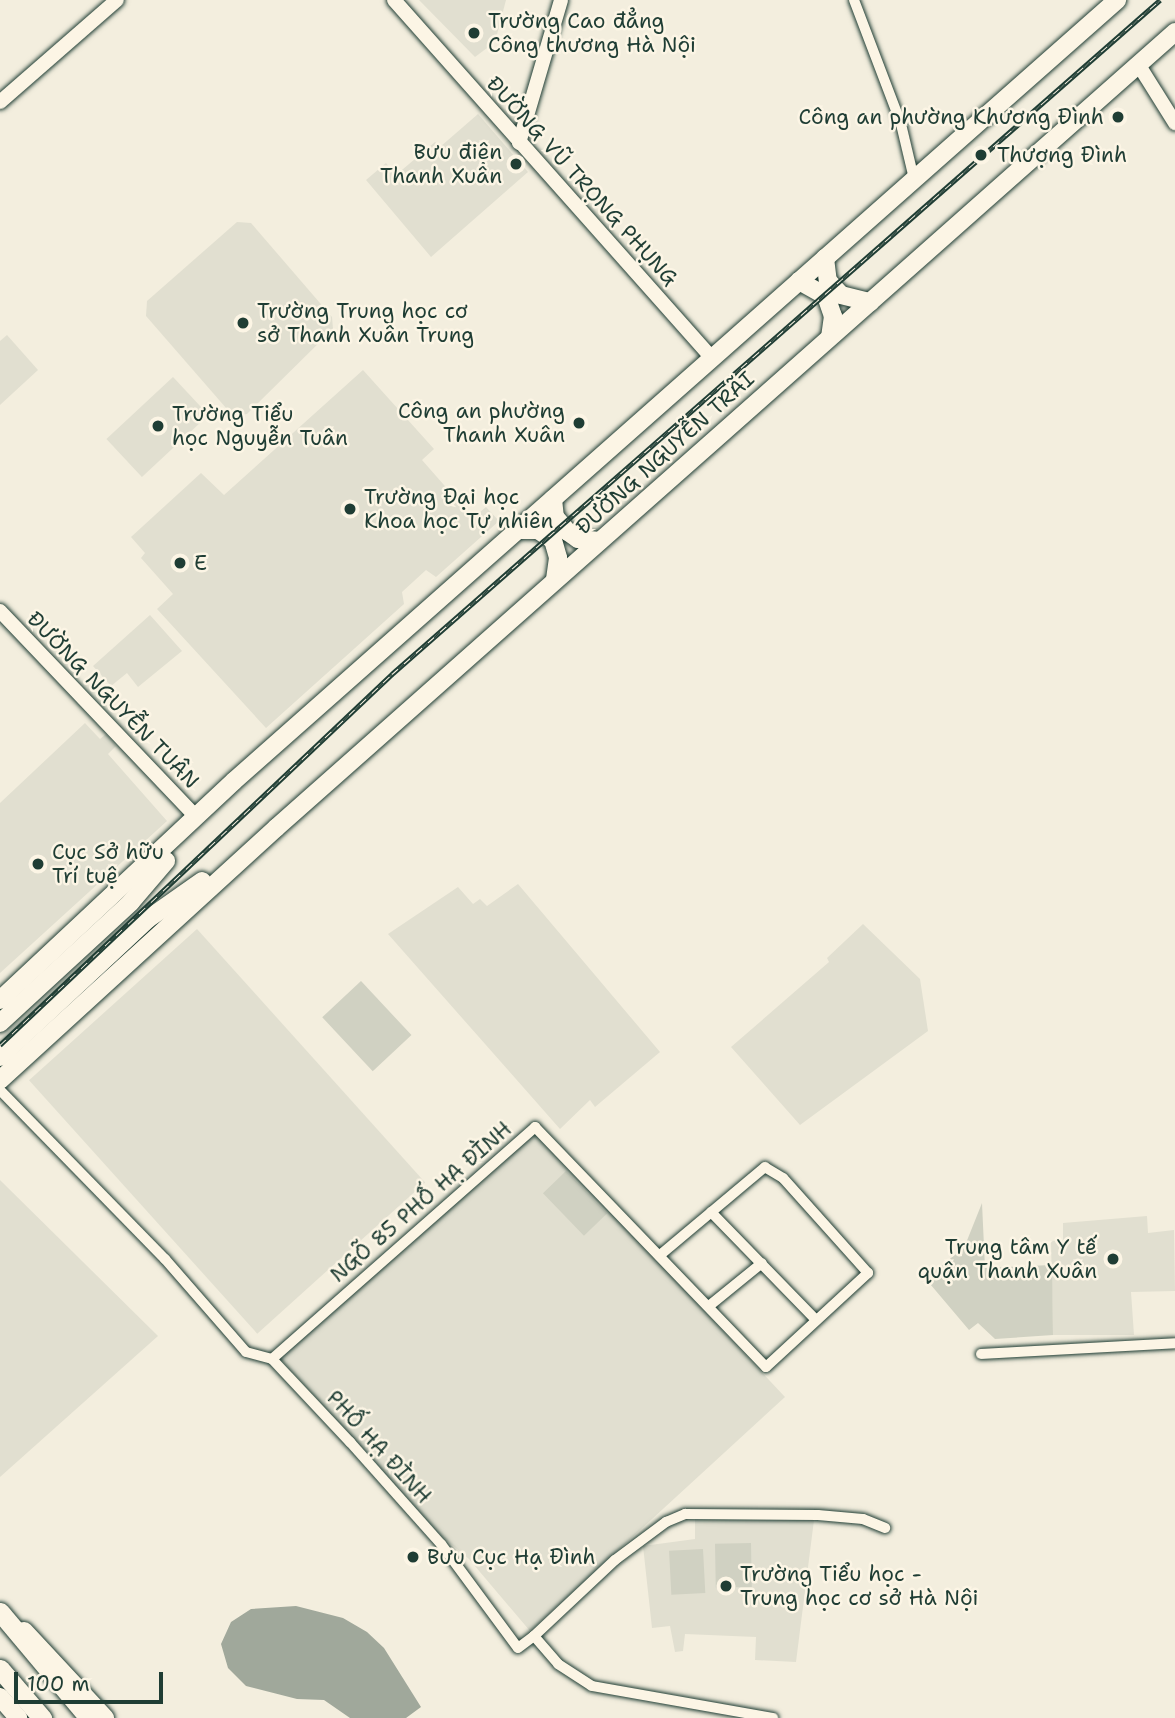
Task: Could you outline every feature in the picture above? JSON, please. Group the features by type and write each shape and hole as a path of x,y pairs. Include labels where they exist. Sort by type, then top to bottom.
{"highway":[{"path":"0,1611 89,1718"},
{"path":"0,1629 77,1718"},
{"path":"0,1669 40,1718"},
{"path":"0,1683 30,1718"}],"main road":[{"name":"ĐƯỜNG NGUYỄN TRÃI","path":"0,1000 234,781 1117,0"},
{"name":"ĐƯỜNG NGUYỄN TRÃI","path":"0,1080 275,828 1175,32"},
{"path":"825,258 828,281 841,295 870,302"},
{"path":"799,281 826,296 833,316 830,337"},
{"path":"553,499 555,517 568,532 579,538 600,541"},
{"path":"518,530 538,530 553,540 558,558 555,580"},
{"path":"0,1023 131,902 234,781"},
{"path":"0,1057 148,919 275,828"},
{"path":"0,1611 40,1645 105,1718"},
{"path":"0,1675 40,1718"},
{"path":"0,1697 18,1718"}],"street":[{"path":"0,102 117,0"},
{"name":"ĐƯỜNG VŨ TRỌNG PHỤNG","path":"394,0 712,358"},
{"path":"519,143 561,0"},
{"path":"854,0 901,124 914,179"},
{"path":"1138,65 1175,123"},
{"name":"ĐƯỜNG NGUYỄN TUÂN","path":"0,611 196,817"},
{"name":"PHỐ HẠ ĐÌNH","path":"0,1090 165,1259 246,1352 272,1359 441,1544 519,1648 534,1636"},
{"name":"NGÕ 85 PHỐ HẠ ĐÌNH","path":"272,1359 535,1127 766,1367 816,1320"},
{"path":"659,1256 711,1212 765,1167 783,1178 868,1273 816,1320 711,1212"},
{"path":"709,1306 762,1263"},
{"path":"981,1354 1175,1343"},
{"path":"773,1718 592,1686 558,1664 534,1636 615,1560 666,1522 685,1514 818,1515 863,1519 885,1528"}],"shaded area":[{"name":"Trường Cao đẳng Công thương Hà Nội","path":"419,0 506,0 495,42 475,57"},
{"path":"478,114 528,172 431,257 366,180 386,163 396,175 435,142 440,147"},
{"name":"Trường Trung học cơ sở Thanh Xuân Trung","path":"237,222 251,223 332,317 333,329 247,414 233,416 146,316 147,301"},
{"path":"7,335 38,370 0,405 0,341"},
{"path":"363,370 434,449 422,460 473,518 486,507 499,521 436,577 426,570 402,592 404,604 266,728 157,609 173,594 141,558 145,553 131,537 201,473 224,495"},
{"name":"Trường Tiểu học Nguyễn Tuân","path":"173,377 208,415 142,477 106,439"},
{"path":"150,615 182,651 138,687 127,673 111,686 93,666"},
{"path":"85,723 100,739 106,734 112,741 116,746 108,754 167,821 0,973 0,803"},
{"path":"518,884 660,1052 595,1107 590,1100 560,1129 388,934 458,887 473,904 480,899 487,906"},
{"path":"863,924 920,979 928,1031 800,1125 731,1047 829,962 827,958"},
{"path":"197,929 425,1182 257,1334 29,1080"},
{"path":"361,981 411,1035 373,1071 322,1017"},
{"path":"534,1130 785,1397 530,1631 469,1559 440,1535 279,1357"},
{"path":"566,1171 607,1213 584,1236 543,1193"},
{"path":"0,1180 158,1336 0,1477"},
{"path":"982,1203 985,1268 1052,1265 1053,1335 995,1339 978,1323 969,1330 925,1278 964,1248"},
{"name":"Trung tâm Y tế quận Thanh Xuân","path":"1147,1216 1148,1233 1174,1230 1175,1291 1131,1292 1134,1335 1053,1335 1051,1241 1063,1240 1063,1223"},
{"name":"Trường Tiểu học - Trung học cơ sở Hà Nội","path":"695,1517 814,1520 796,1662 755,1660 756,1637 685,1634 683,1651 675,1652 670,1626 652,1628 643,1546 695,1539"},
{"path":"751,1543 752,1587 716,1588 715,1544"},
{"path":"703,1549 705,1593 671,1595 669,1551"},
{"path":"296,1606 343,1618 367,1632 384,1648 421,1707 406,1718 350,1718 324,1700 297,1699 246,1686 228,1668 221,1644 231,1622 251,1609"}],"railway":[{"path":"0,1045 392,674 1160,0"}],"place":[{"name":"Trường Cao đẳng Công thương Hà Nội","path":"474,33"},
{"name":"Công an phường Khương Đình","path":"1118,117"},
{"name":"Thượng Đình","path":"981,155"},
{"name":"Bưu điện Thanh Xuân","path":"516,164"},
{"name":"Trường Trung học cơ sở Thanh Xuân Trung","path":"243,323"},
{"name":"Công an phường Thanh Xuân","path":"579,423"},
{"name":"Trường Tiểu học Nguyễn Tuân","path":"158,426"},
{"name":"Trường Đại học Khoa học Tự nhiên","path":"350,509"},
{"name":"E","path":"180,563"},
{"name":"Cục Sở hữu Trí tuệ","path":"38,864"},
{"name":"Trung tâm Y tế quận Thanh Xuân","path":"1113,1259"},
{"name":"Bưu Cục Hạ Đình","path":"413,1557"},
{"name":"Trường Tiểu học - Trung học cơ sở Hà Nội","path":"726,1586"}]}
